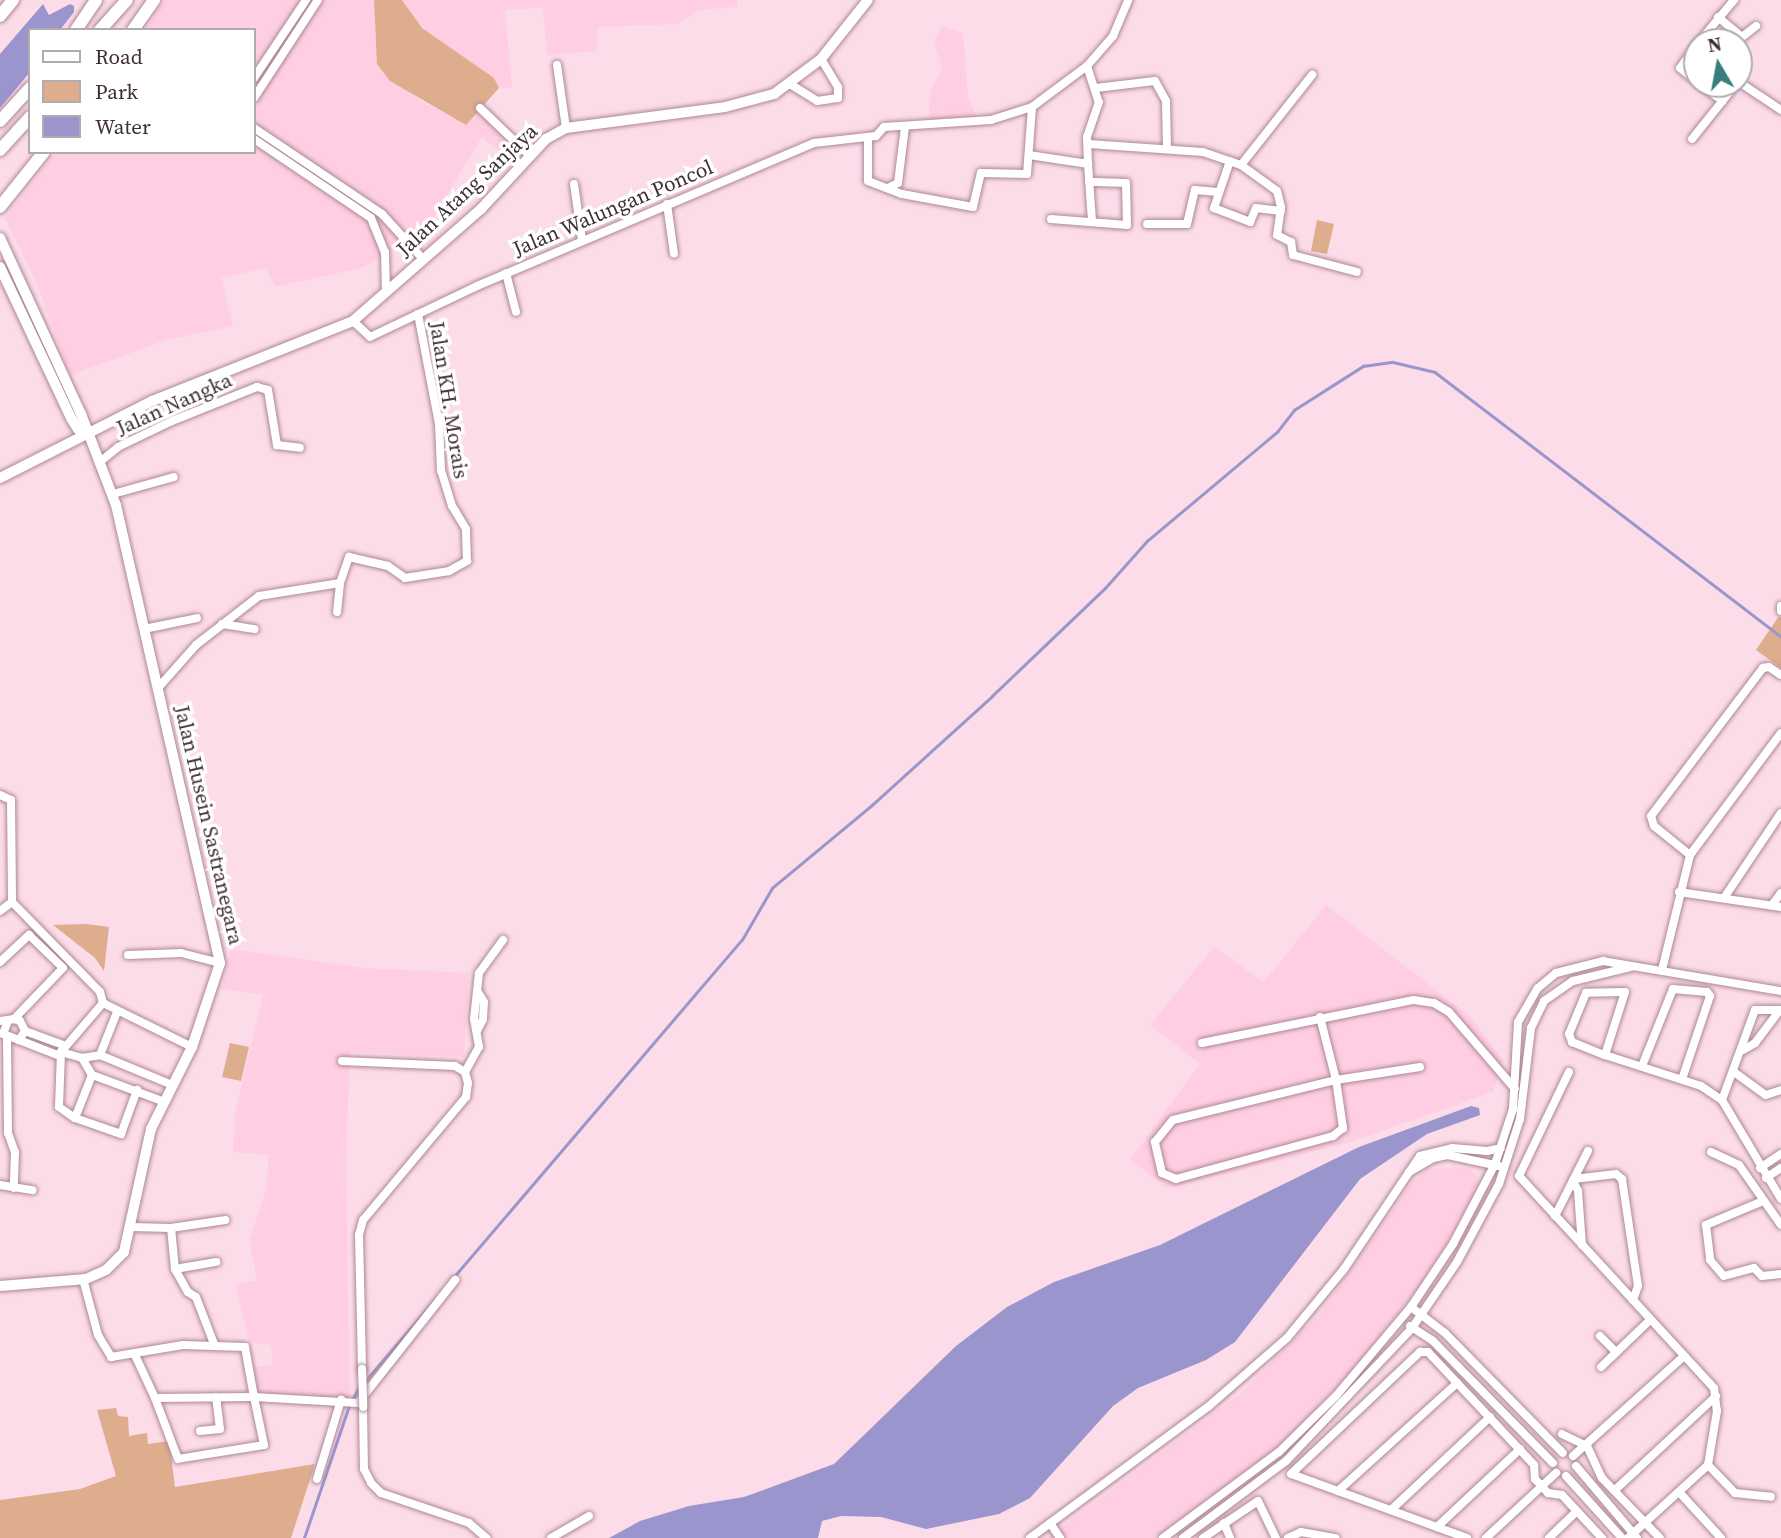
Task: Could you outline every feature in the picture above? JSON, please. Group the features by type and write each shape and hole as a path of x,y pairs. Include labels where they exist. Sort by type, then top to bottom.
{"highway":[{"path":"0,16 13,0"},
{"path":"77,28 96,0"},
{"path":"100,28 119,0"},
{"path":"101,28 127,0"},
{"path":"134,28 154,0"},
{"path":"0,121 28,90"},
{"path":"0,150 28,119"},
{"path":"0,207 42,154"}],"main road":[{"name":"Jalan Atang Sanjaya","path":"89,434 107,423 218,372 353,321 481,209 546,139 566,128 761,101 790,84 821,59 869,0"},
{"name":"Jalan Husein Sastranegara","path":"0,238 52,363 71,418 78,429 89,434"},
{"name":"Jalan Husein Sastranegara","path":"0,267 81,414 113,494 220,963 192,1046 162,1101 145,1152 124,1252 114,1263 83,1279 0,1286"},
{"path":"81,414 92,422 107,423 98,437 98,456"},
{"path":"0,478 89,434"},
{"path":"64,446 85,446 98,456"}],"street":[{"path":"256,75 306,0"},
{"path":"256,95 318,0"},
{"name":"Jalan Walungan Poncol","path":"353,321 364,334 418,314 814,142 868,139 881,131 990,120 1031,111 1088,70 1113,36 1128,0"},
{"path":"1710,28 1734,0"},
{"path":"1718,17 1742,37 1755,26"},
{"path":"790,84 817,101 838,98 838,88 821,59"},
{"path":"557,65 566,128"},
{"path":"1088,70 1099,102 1087,137 1092,221"},
{"path":"1241,165 1312,75"},
{"path":"1096,88 1155,81 1166,101 1167,149"},
{"path":"1753,93 1781,110"},
{"path":"1719,98 1723,101"},
{"path":"1692,139 1725,98"},
{"path":"480,108 530,156"},
{"path":"868,139 867,179 888,188 973,207 981,173 1024,176 1029,155 1031,111"},
{"path":"888,188 898,183 905,127"},
{"path":"256,129 382,214 423,259"},
{"path":"256,140 371,218 385,252 386,292"},
{"path":"1089,144 1203,152 1241,165 1273,186 1281,211 1277,236 1291,242 1293,255 1357,272"},
{"path":"1029,155 1088,164"},
{"path":"1230,161 1213,208 1249,222 1256,208 1281,211"},
{"path":"1051,219 1127,225 1127,184 1089,182"},
{"path":"574,184 581,237"},
{"path":"1147,224 1187,224 1195,190 1218,192"},
{"path":"667,204 674,254"},
{"path":"506,274 516,312"},
{"name":"Jalan KH. Morais","path":"340,583 345,561 352,556 388,566 405,578 461,566 468,558 466,529 452,506 441,471 439,424 418,314"},
{"name":"Jalan Nangka","path":"98,456 172,421 257,387 268,390 277,445 300,448"},
{"path":"113,494 174,477"},
{"path":"158,688 222,624 262,595 340,583 338,612"},
{"path":"144,629 197,618"},
{"path":"222,624 255,629"},
{"path":"1690,855 1654,826 1651,816 1763,668 1769,667 1781,675"},
{"path":"1662,970 1690,855 1781,733"},
{"path":"0,794 11,800 12,901 100,992 103,1003 192,1046"},
{"path":"1724,898 1781,813"},
{"path":"1679,892 1776,906 1781,893"},
{"path":"0,911 12,901"},
{"path":"0,962 29,935 63,968 5,1023"},
{"path":"486,1538 469,1523 381,1493 370,1483 364,1469 359,1405 362,1369 359,1235 363,1220 466,1097 465,1072 479,1047 476,1032 483,1020 484,1002 478,992 483,964 503,940"},
{"path":"128,954 181,953 220,963"},
{"path":"1163,1538 1279,1452 1411,1307 1500,1167 1501,1148 1520,1091 1518,1022 1538,988 1556,973 1584,963 1603,961 1781,990"},
{"path":"1183,1538 1286,1461 1412,1328 1457,1262 1500,1167 1520,1091 1527,1045 1544,1001 1573,981 1631,967"},
{"path":"1642,1066 1673,989 1709,993 1682,1079"},
{"path":"1605,1055 1626,993 1586,993 1570,1038 1605,1055 1682,1079 1722,1100 1760,1168 1781,1199"},
{"path":"1202,1042 1399,1000 1434,1003 1465,1027 1520,1091"},
{"path":"103,1003 62,1051 59,1107 75,1118 121,1134 137,1090"},
{"path":"1722,1100 1743,1050 1756,1007 1780,1011 1755,1043 1743,1050"},
{"path":"100,1055 117,1012"},
{"path":"1320,1017 1336,1080 1344,1120 1333,1136 1176,1179 1162,1173 1155,1142 1173,1120 1336,1080 1420,1067"},
{"path":"5,1023 62,1051"},
{"path":"5,1023 7,1039 4,1132 15,1152 15,1188"},
{"path":"19,1040 25,1031"},
{"path":"7,1039 82,1058 100,1055 170,1084"},
{"path":"82,1058 92,1075 162,1101"},
{"path":"342,1061 455,1066 465,1072"},
{"path":"1569,1072 1519,1176 1714,1388 1716,1396 1708,1465 1633,1537 1576,1466 1573,1456"},
{"path":"1734,1072 1766,1095 1781,1090"},
{"path":"75,1118 92,1075"},
{"path":"1030,1538 1209,1406 1287,1338 1344,1269 1410,1164 1431,1151 1501,1148"},
{"path":"1555,1216 1588,1151"},
{"path":"1711,1153 1739,1165 1781,1225"},
{"path":"1760,1168 1781,1154"},
{"path":"1404,1175 1426,1161 1448,1155 1500,1167"},
{"path":"1766,1178 1781,1168"},
{"path":"1573,1180 1620,1175 1638,1286 1633,1300"},
{"path":"1573,1180 1578,1191 1582,1245"},
{"path":"0,1185 33,1190"},
{"path":"1763,1201 1706,1225 1710,1260 1724,1276 1754,1268 1762,1276 1781,1273"},
{"path":"130,1227 171,1228 225,1220"},
{"path":"171,1228 176,1269 188,1292 196,1297 214,1345"},
{"path":"176,1269 216,1262"},
{"path":"83,1279 104,1352 111,1357 134,1353 214,1345 247,1348 263,1446 178,1459 155,1398 134,1353"},
{"path":"359,1405 455,1280"},
{"path":"1411,1307 1563,1453 1573,1456"},
{"path":"1601,1367 1650,1320"},
{"path":"1401,1321 1433,1341 1553,1463 1556,1473"},
{"path":"1600,1336 1616,1352"},
{"path":"1467,1538 1291,1474 1420,1352 1428,1352 1520,1448 1534,1465 1535,1479 1542,1486 1562,1495 1602,1538"},
{"path":"1573,1456 1683,1357"},
{"path":"1338,1491 1457,1383"},
{"path":"155,1398 216,1396 344,1400 359,1405"},
{"path":"200,1431 220,1429 216,1396"},
{"path":"1615,1490 1716,1396"},
{"path":"317,1479 344,1400"},
{"path":"1391,1510 1490,1417"},
{"path":"1562,1434 1587,1446 1594,1464 1660,1538"},
{"path":"1437,1527 1520,1448"},
{"path":"1553,1463 1563,1453"},
{"path":"1708,1465 1735,1493 1771,1497"},
{"path":"1566,1476 1576,1466"},
{"path":"1486,1538 1556,1473"},
{"path":"1556,1473 1566,1476 1622,1538"},
{"path":"1679,1492 1721,1538"},
{"path":"1203,1538 1258,1501 1276,1538"},
{"path":"1549,1538 1577,1511"},
{"path":"551,1538 589,1516"},
{"path":"1050,1523 1060,1536"},
{"path":"1224,1523 1230,1538"},
{"path":"1288,1538 1301,1532 1335,1538"}],"shaded area":[{"path":"165,0 374,0 377,64 421,101 466,125 477,108 522,156 516,164 482,137 426,230 361,268 275,287 266,268 221,278 233,326 166,340 70,375 35,279 5,218 54,154 256,154 256,28 146,28"},
{"path":"402,0 737,0 737,7 698,10 678,24 598,27 597,51 547,55 543,8 505,10 512,88 499,88 493,78 422,28"},
{"path":"941,26 963,33 968,97 977,118 929,121 930,92 942,68 934,42"},
{"path":"1326,905 1471,1017 1503,1060 1493,1092 1347,1143 1168,1188 1130,1160 1200,1064 1150,1025 1214,947 1264,982"},
{"path":"231,949 364,968 469,973 464,1057 350,1052 346,1160 350,1398 253,1399 252,1367 272,1365 271,1345 249,1342 236,1285 257,1280 249,1239 266,1191 269,1155 233,1152 235,1113 263,995 222,989"},
{"path":"1468,1168 1477,1176 1479,1190 1420,1286 1342,1382 1276,1449 1155,1538 1048,1538 1241,1393 1321,1312 1412,1182 1427,1170"}],"green space":[{"path":"374,0 402,0 422,28 494,78 499,88 466,125 390,81 377,64"},
{"path":"1317,220 1334,224 1327,254 1311,251"},
{"path":"1779,616 1781,618 1781,668 1756,650"},
{"path":"87,924 109,927 104,971 95,958 53,925"},
{"path":"230,1043 249,1047 241,1081 222,1077"},
{"path":"116,1408 118,1416 128,1417 129,1436 147,1433 148,1444 169,1441 175,1487 315,1464 291,1538 0,1538 0,1500 80,1489 116,1476 97,1410"}],"water":[{"path":"43,4 49,15 70,4 74,6 74,12 62,28 28,28 28,74 0,108 0,54"},
{"path":"1471,1106 1479,1108 1480,1115 1427,1134 1360,1179 1235,1342 1206,1360 1138,1388 1113,1406 1030,1498 999,1514 926,1529 881,1517 841,1516 822,1521 818,1538 609,1538 640,1521 689,1506 744,1497 834,1464 956,1346 1007,1307 1054,1282 1160,1245 1359,1147"}],"waterway":[{"path":"452,1279 742,940 772,888 872,805 992,696 1105,588 1147,541 1277,432 1294,410 1363,366 1393,362 1435,372 1781,637"},
{"path":"366,1380 437,1297"},
{"path":"352,1400 359,1387"},
{"path":"304,1538 349,1406"}]}
